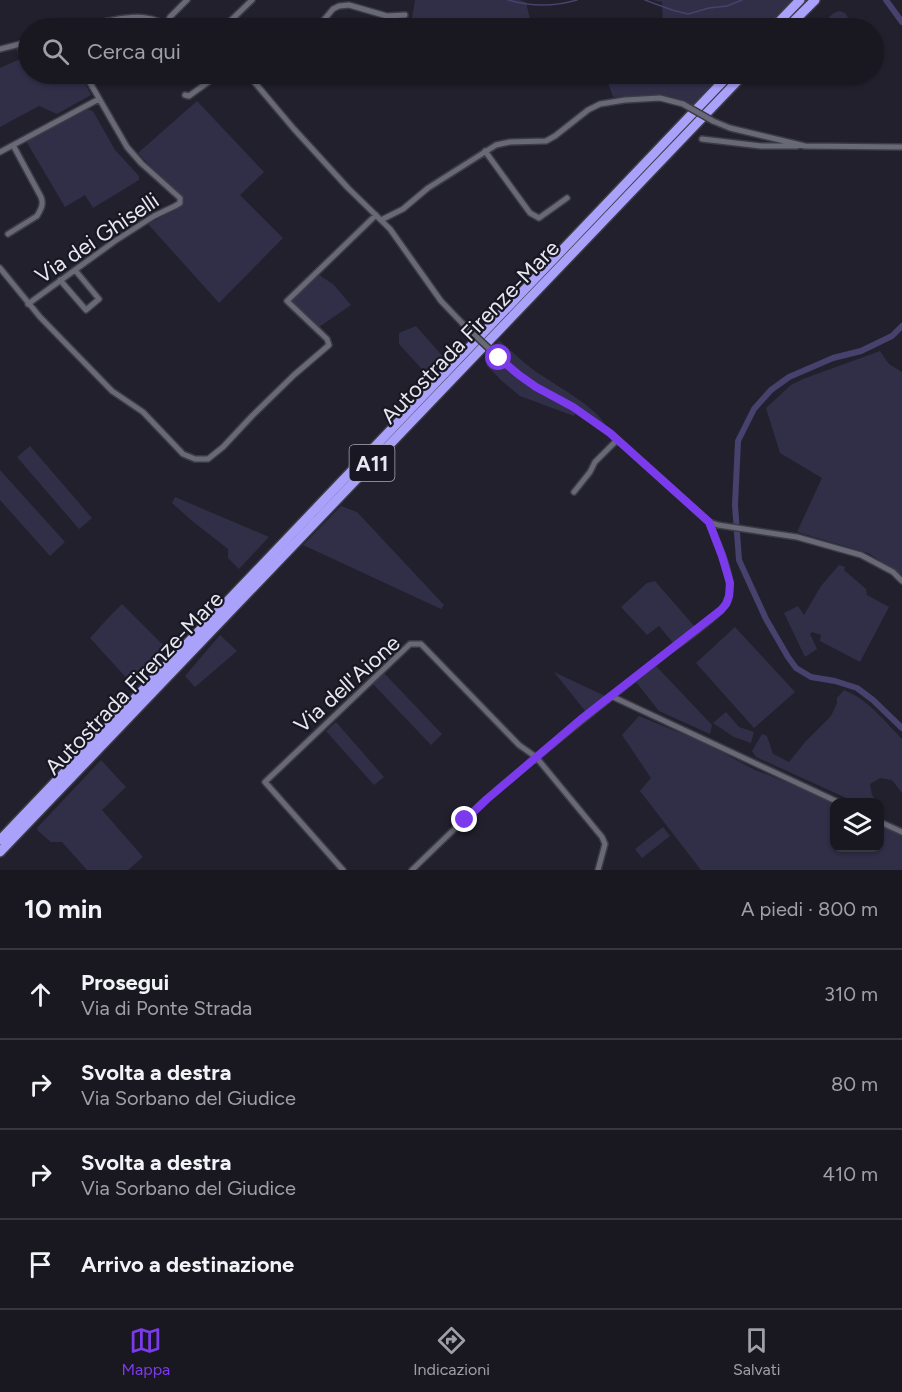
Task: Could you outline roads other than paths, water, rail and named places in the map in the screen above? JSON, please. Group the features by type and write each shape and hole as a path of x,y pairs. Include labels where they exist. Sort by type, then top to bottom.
{"highway":[{"path":"783,18 800,0"},
{"path":"798,18 815,0"},
{"name":"Autostrada Firenze-Mare","path":"0,840 720,84"},
{"name":"Autostrada Firenze-Mare","path":"0,852 734,84"}],"street":[{"path":"170,18 187,0"},
{"path":"234,18 252,0"},
{"path":"325,18 333,9 349,5 387,16 405,15"},
{"path":"0,49 18,44"},
{"path":"0,152 99,99 91,84"},
{"path":"185,95 189,96 206,84"},
{"path":"255,84 348,188 390,229 441,301 463,324 519,375 573,407 610,433 709,522 730,583 726,604 703,625 536,757 487,799 412,870"},
{"path":"381,220 403,209 428,188 496,145 510,142 546,141 588,110 600,104 660,98 683,104 730,128 805,146"},
{"name":"Via dei Ghiselli","path":"28,304 115,241 180,202 180,198 141,163 127,147 99,99"},
{"path":"702,139 761,146 902,147"},
{"path":"8,234 37,216 43,202 13,145"},
{"path":"485,151 534,216 539,218 567,198"},
{"path":"0,268 28,304 112,391 143,412 183,454 195,459 208,459 223,447 294,375 329,345 327,339 287,301 376,215"},
{"path":"60,280 86,310 99,299 75,270"},
{"path":"574,492 595,462 616,440"},
{"path":"709,522 797,537 861,555 893,572 902,581"},
{"name":"Via dell'Aione","path":"344,870 265,782 410,644 425,646 519,745 536,757"},
{"path":"611,696 830,798"},
{"path":"536,757 602,837 604,844 598,870"},
{"path":"884,824 902,832"}],"waterway":[{"path":"508,0 542,5 577,0"},
{"path":"645,0 688,14 727,6 742,0"},
{"path":"886,0 902,22"},
{"path":"902,326 892,336 861,351 833,358 789,377 771,390 754,409 738,441 735,505 739,560 766,619 796,668 811,677 857,688 902,728"}]}
